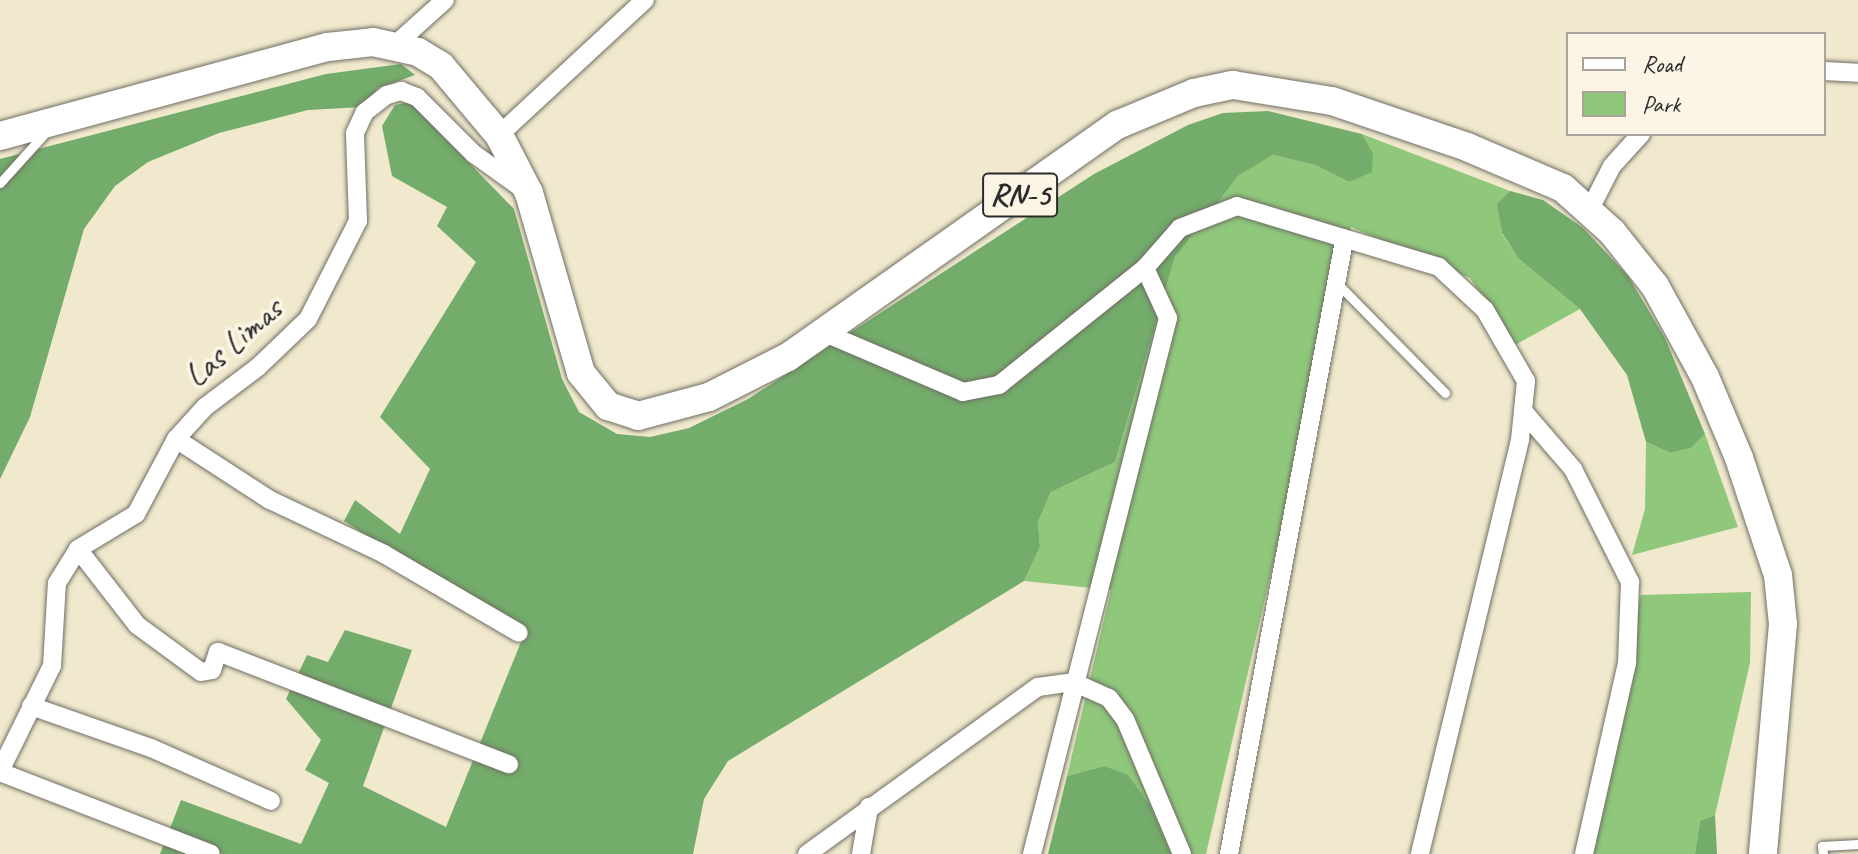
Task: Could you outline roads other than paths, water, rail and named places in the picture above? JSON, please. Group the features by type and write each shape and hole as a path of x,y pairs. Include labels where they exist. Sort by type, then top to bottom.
{"main road":[{"name":"RN-5","path":"0,136 328,47 395,45 441,66 499,135 529,193 581,373 616,411 647,415 709,397 825,333 1117,125 1167,102 1233,85 1332,101 1383,116 1563,188 1590,209 1648,277 1705,377 1762,518 1778,575 1782,671 1763,820 1763,854"}],"street":[{"path":"395,45 445,0"},
{"path":"499,135 645,0"},
{"path":"1826,71 1858,73"},
{"name":"Las Limas","path":"0,772 52,666 57,583 78,549 136,514 176,439 205,407 258,367 308,319 358,221 355,133 365,112 387,95 401,91 417,97 474,154 529,193"},
{"path":"1590,209 1612,166 1639,136"},
{"path":"825,333 963,392 999,385 1145,268 1180,228 1237,206 1344,241 1439,267 1485,310 1526,381 1523,411 1420,854"},
{"path":"1229,854 1344,241"},
{"path":"1032,854 1073,682 1168,318 1145,268"},
{"path":"1523,411 1573,469 1607,528 1630,582 1627,663 1584,854"},
{"path":"176,439 270,500 384,554 519,633"},
{"path":"78,549 137,625 201,672 212,670 218,652 509,764"},
{"path":"807,854 1038,687 1073,682 1109,698 1125,719 1182,854"},
{"path":"31,706 151,748 271,801"},
{"path":"0,772 211,854"},
{"path":"861,854 869,807"}],"lane":[{"path":"0,183 56,120"},
{"path":"1335,281 1445,393"},
{"path":"1823,854 1822,846 1858,843"}]}
